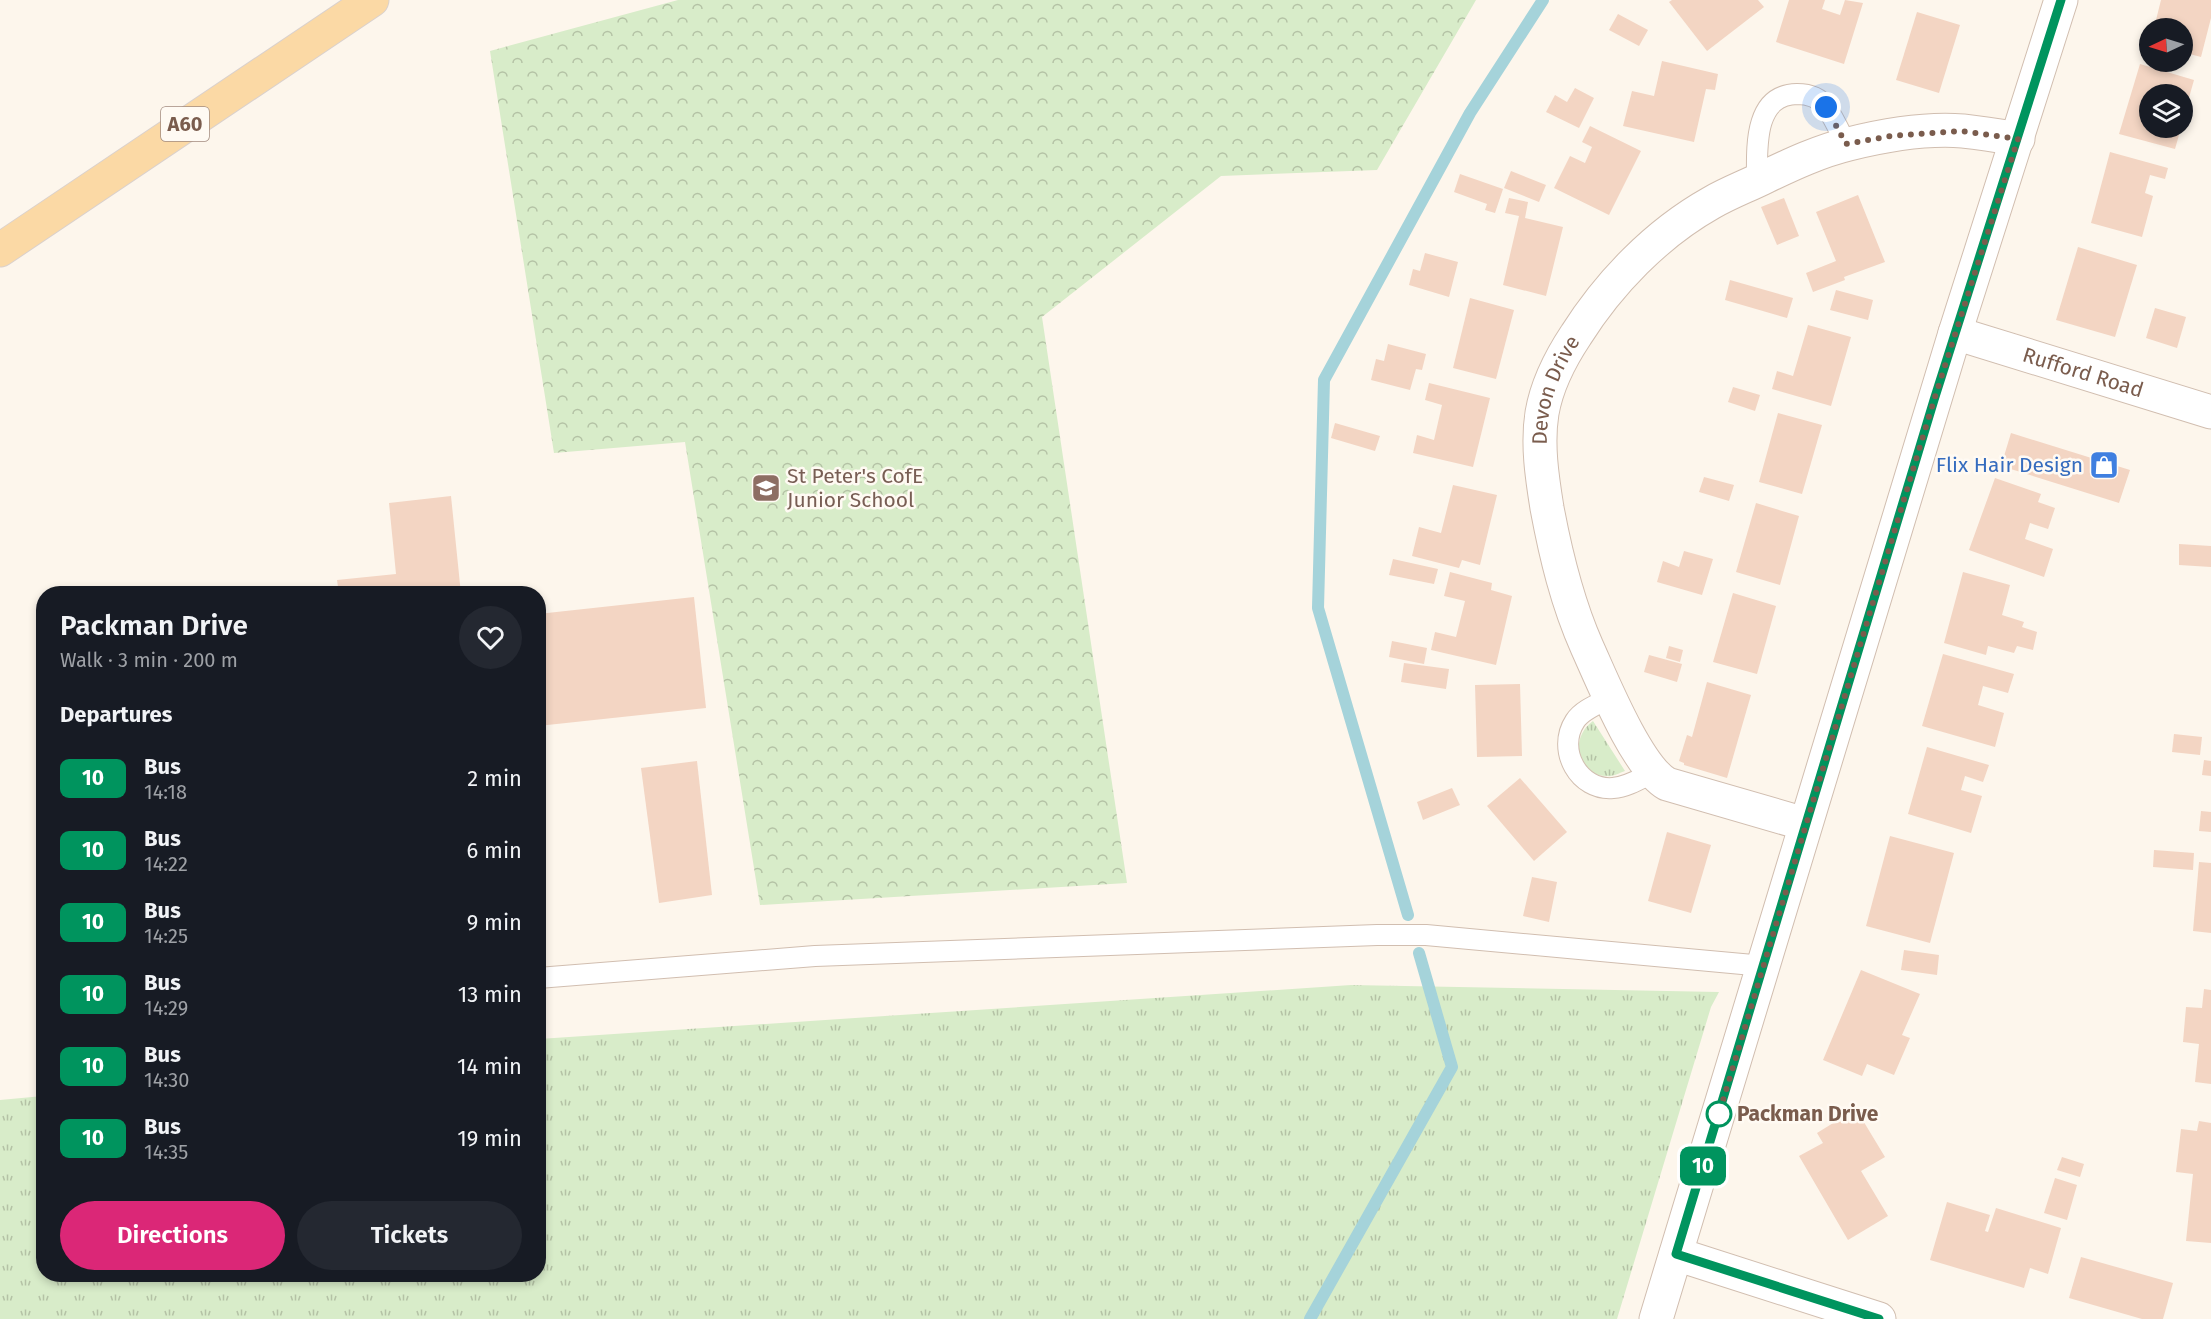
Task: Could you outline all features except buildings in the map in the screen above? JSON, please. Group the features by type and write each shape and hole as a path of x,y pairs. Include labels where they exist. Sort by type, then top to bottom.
{"main road":[{"name":"A60","path":"0,250 372,0"}],"street":[{"path":"1656,1319 1955,333 2061,0"},
{"name":"Devon Drive","path":"1652,773 1610,698 1576,621 1556,555 1540,456 1542,412 1550,384 1563,356 1609,290 1648,250 1710,203 1794,163 1846,144 1891,136 1961,131 2018,139"},
{"name":"Rufford Road","path":"1955,333 2211,412"},
{"path":"1652,773 1667,784 1805,824"},
{"path":"1676,1254 1879,1319"}],"lane":[{"path":"1757,181 1759,129 1764,114 1774,102 1784,96 1809,95 1818,98 1826,107 1846,144"},
{"path":"1610,698 1575,720 1568,750 1576,770 1583,778 1596,786 1605,788 1625,786 1652,773"},
{"path":"546,977 815,956 1377,935 1438,936 1764,966"}],"green space":[{"path":"678,0 1476,0 1377,170 1221,176 1042,317 1127,883 760,905 685,442 554,453 490,51"},
{"path":"1593,721 1625,771 1607,776 1588,770 1583,763 1579,755 1581,737 1585,728"},
{"path":"1351,985 1719,992 1711,1007 1617,1319 0,1319 0,1100 36,1097 36,1282 546,1282 546,1039"}],"waterway":[{"path":"1408,915 1318,608 1324,380 1470,113 1543,0"},
{"path":"1310,1319 1452,1067 1419,953"}],"bus line":[{"name":"10","path":"1879,1319 1676,1254 1934,400 2061,0"}],"place":[{"name":"Flix Hair Design","path":"2104,465"},
{"name":"St Peter's CofE Junior School","path":"766,488"},
{"name":"Packman Drive","path":"1719,1114"}],"route":[{"path":"1719,1114 1718,1117 1927,423 2018,139 1961,131 1891,136 1846,144 1826,107"}]}
